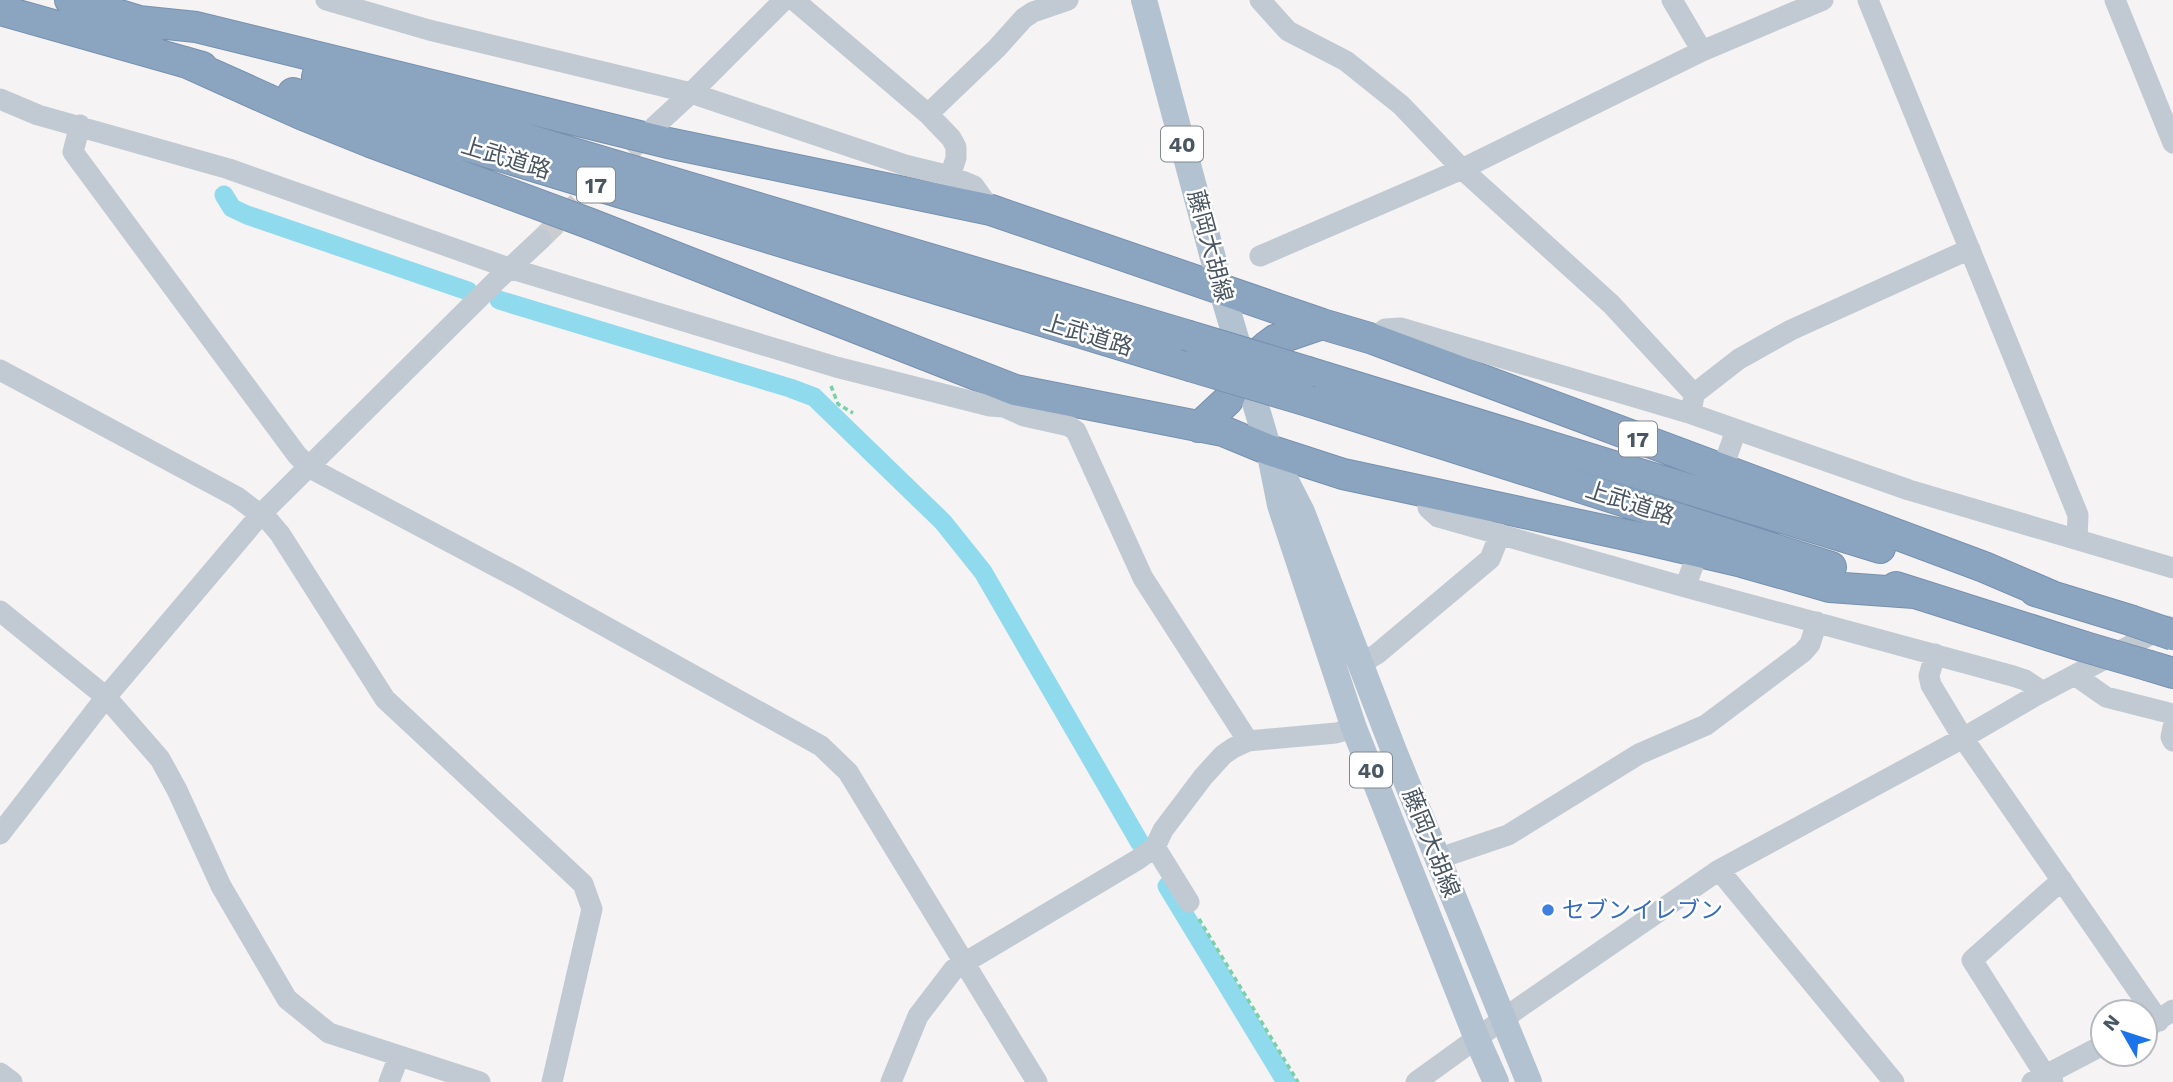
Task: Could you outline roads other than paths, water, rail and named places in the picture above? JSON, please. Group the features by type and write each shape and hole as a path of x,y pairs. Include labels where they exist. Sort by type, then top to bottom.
{"highway":[{"name":"上武道路","path":"70,0 395,101 1186,335 1923,562 2052,596 2173,635"},
{"name":"上武道路","path":"0,10 347,109 1311,402 2162,669"},
{"name":"17","path":"138,21 196,27 668,143 991,210 1322,324 1373,339 1984,567 2052,596"},
{"name":"17","path":"185,62 303,115 591,224 1009,399 1223,431 1269,450 1343,474 1742,562 1830,587 1914,593"},
{"path":"1199,427 1228,400 1243,366 1275,340 1322,324"}],"main road":[{"name":"藤岡大胡線","path":"1144,0 1221,288 1269,450 1280,505 1354,728 1496,1082"},
{"name":"藤岡大胡線","path":"1269,450 1302,512 1437,859 1529,1082"}],"street":[{"path":"326,0 429,30 691,93 905,165 950,176 974,186 991,210"},
{"path":"654,127 784,0"},
{"path":"794,0 928,114 951,138 956,147 956,158 950,176"},
{"path":"928,114 997,48 1024,18 1033,12 1068,0"},
{"path":"1260,0 1288,31 1346,61 1401,105 1462,169 1611,304 1693,404"},
{"path":"1672,0 1702,51"},
{"path":"1260,256 1462,169 1702,51 1824,0"},
{"path":"1868,0 2078,515 2077,540"},
{"path":"2115,0 2173,143"},
{"path":"0,99 38,115 229,169 509,268 836,367 990,406 1009,399 1024,416 1069,426 1076,431 1143,578 1248,741"},
{"path":"80,125 73,152 297,455 310,468 530,585 821,746 848,772 1038,1082"},
{"path":"0,834 106,697 261,514 541,239"},
{"path":"1693,404 1739,359 1791,330 1970,249"},
{"path":"1373,339 1385,329 1401,328 1693,404 1736,430 1909,490 2173,568"},
{"path":"0,370 237,497 261,514 280,534 385,699 583,884 592,909 552,1082"},
{"path":"1726,459 1736,430"},
{"path":"1427,491 1428,508 1438,517 2025,680 2043,692"},
{"path":"1360,664 1377,654 1490,558 1500,534"},
{"path":"1685,587 1693,566"},
{"path":"0,611 106,697 160,759 177,790 220,886 287,999 329,1033 480,1082"},
{"path":"1437,859 1508,835 1639,754 1706,725 1802,652 1810,644 1817,622"},
{"path":"1416,1082 1719,870 2173,623"},
{"path":"1935,654 1929,676 1931,685 1963,738 2144,998"},
{"path":"2076,676 2106,697 2173,714"},
{"path":"2173,727 2173,741"},
{"path":"891,1082 918,1016 954,969 1155,847 1163,830 1214,763 1233,748 1248,741 1336,733 1354,728"},
{"path":"1155,847 1189,902"},
{"path":"1719,870 1894,1082"},
{"path":"2062,880 1972,960 2040,1067 2044,1079 2089,1053"},
{"path":"389,1082 399,1056"},
{"path":"0,1073 12,1082"}],"waterway":[{"path":"224,195 232,208 247,215 468,291"},
{"path":"499,300 814,397 943,522 983,572 1140,843"},
{"path":"1167,886 1286,1082"}],"tunnel":[{"path":"541,239 651,130"}],"place":[{"name":"セブンイレブン","path":"1548,910"}]}
